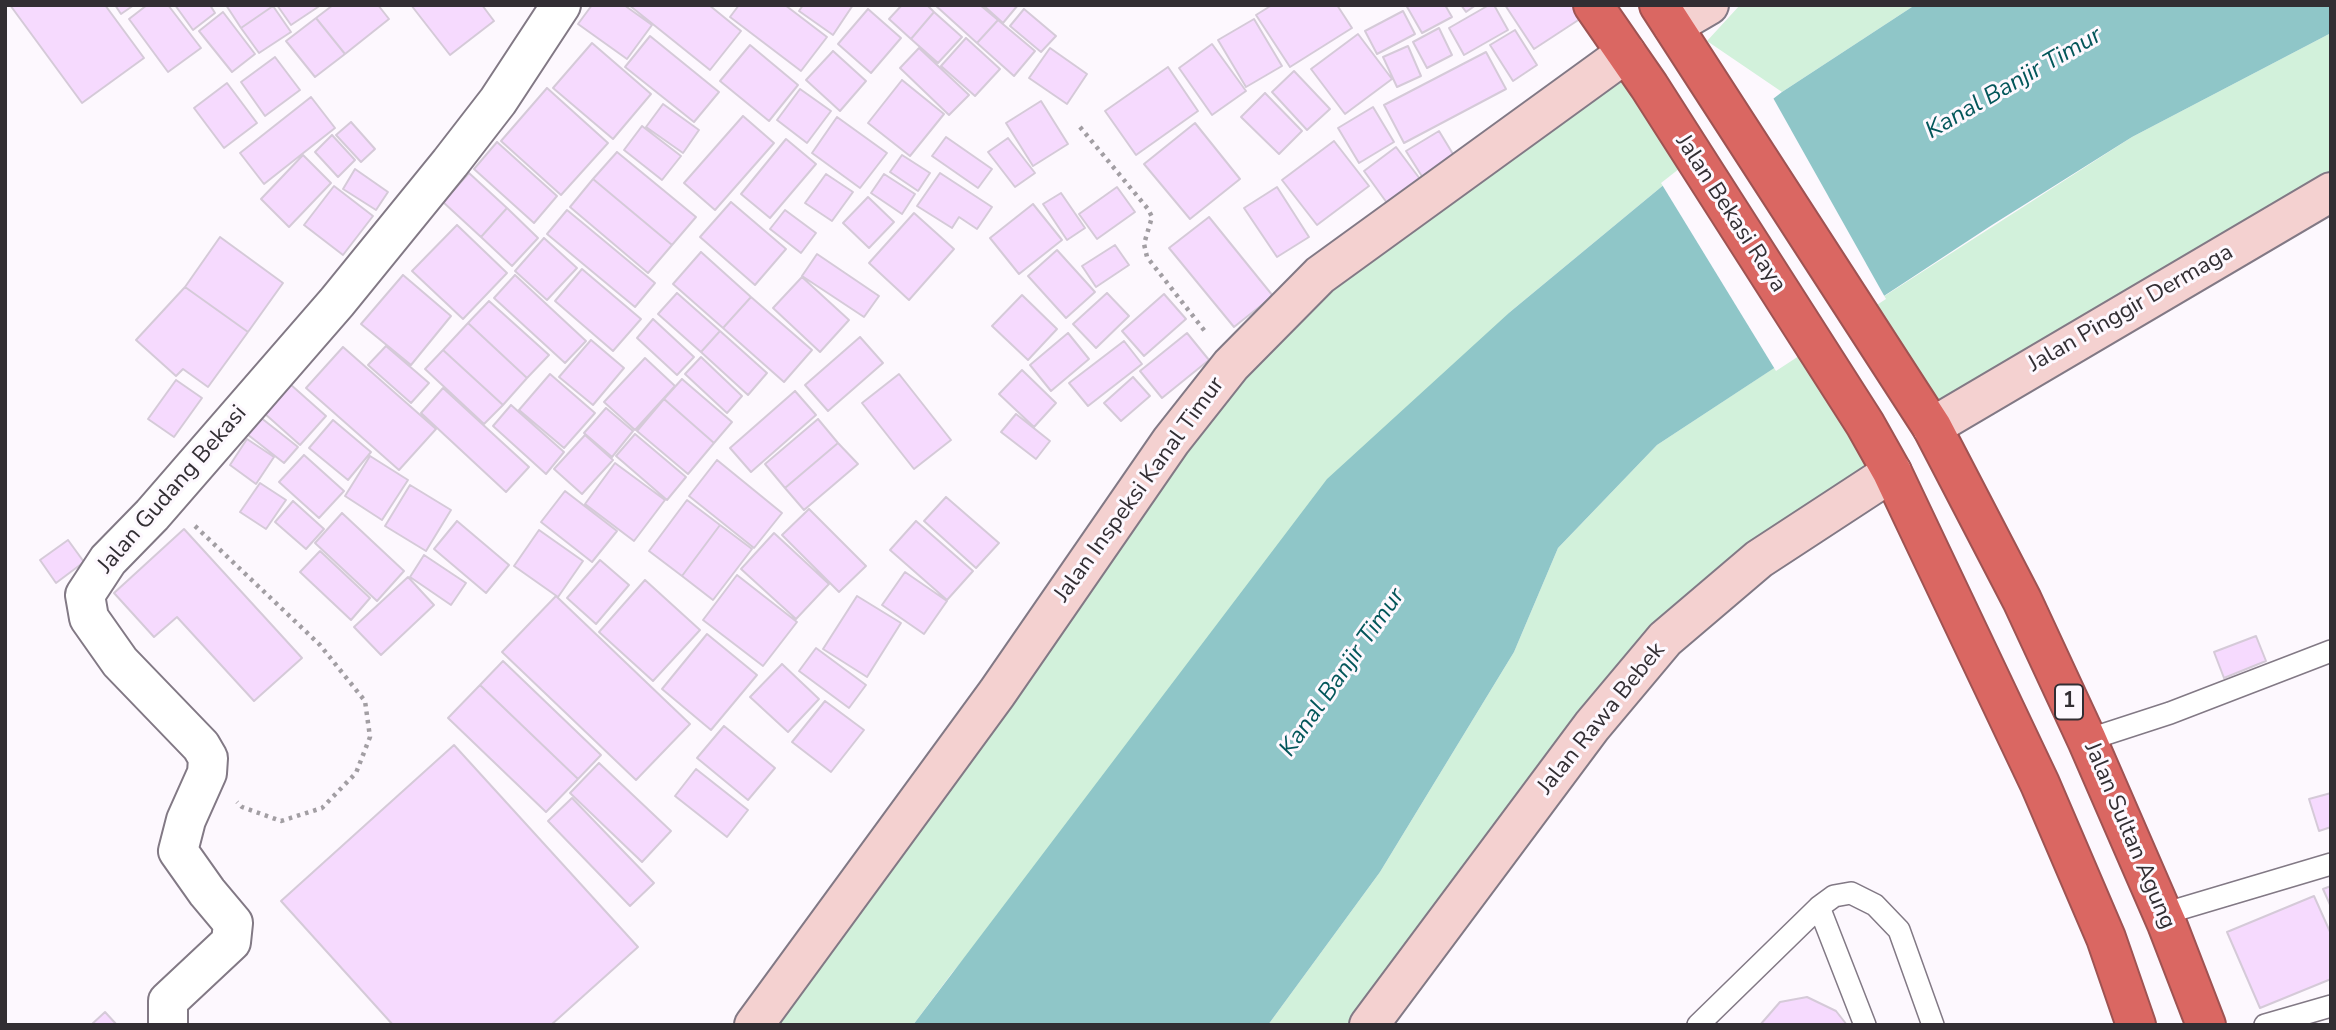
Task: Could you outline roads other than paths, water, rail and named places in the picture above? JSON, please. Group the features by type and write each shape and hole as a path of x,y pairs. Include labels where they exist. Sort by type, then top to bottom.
{"highway":[{"name":"Jalan Bekasi Raya","path":"1593,5 1649,86 1865,424 1892,472"},
{"name":"Jalan Sultan Agung","path":"1673,25 1932,427 2022,600 2087,740 2163,915 2206,1025"},
{"path":"1892,472 2040,784 2106,938 2136,1025"}],"street":[{"name":"Jalan Gudang Bekasi","path":"168,1025 168,1001 231,942 233,923 178,851 186,820 207,773 208,758 201,746 120,662 89,618 85,595 108,560 166,499 337,302 450,163 498,101 561,5"},
{"path":"1673,25 1709,5"},
{"name":"Jalan Inspeksi Kanal Timur","path":"754,1025 997,693 1171,441 1231,365 1320,275 1626,53"},
{"name":"Jalan Pinggir Dermaga","path":"1932,427 2331,192"},
{"name":"Jalan Rawa Bebek","path":"1369,1025 1592,726 1665,639 1759,559 1892,472"}],"lane":[{"path":"2087,740 2170,713 2331,651"},
{"path":"2163,915 2331,864"},
{"path":"1698,1025 1819,907 1834,897 1852,893 1875,905 1899,930 1933,1025"},
{"path":"1819,907 1865,1025"},
{"path":"2265,1025 2331,1006"}],"water":[{"name":"Kanal Banjir Timur","path":"1915,5 2331,5 2331,33 2132,137 1992,225 1657,445 1558,548 1514,652 1380,872 1268,1025 913,1025 1327,479 1510,312 1695,159 1782,92"}]}
